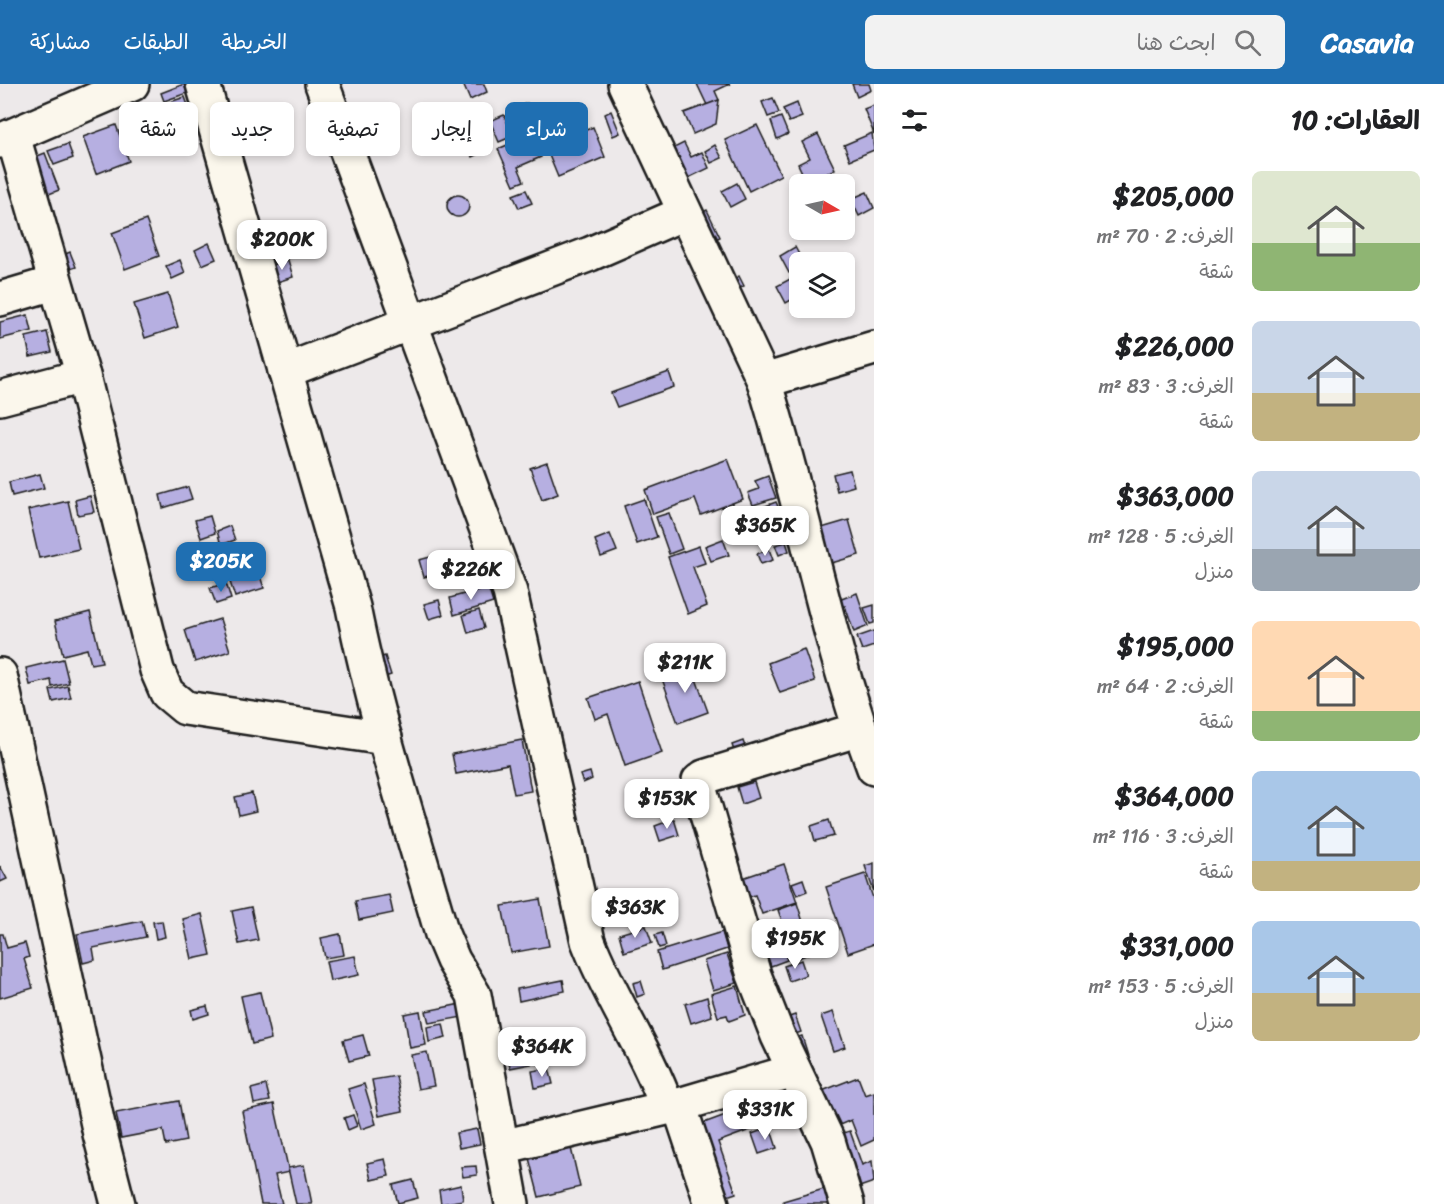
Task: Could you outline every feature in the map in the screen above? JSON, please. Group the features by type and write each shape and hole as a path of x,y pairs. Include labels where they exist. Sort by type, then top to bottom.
{"street":[{"path":"132,84 89,93 7,139 83,376 157,670 167,693 185,708 385,738"},
{"path":"203,84 353,608 367,674 442,934 453,960 474,995 512,1204"},
{"path":"322,84 510,592 588,941 673,1106 711,1204"},
{"path":"625,84 764,381 780,432 827,622 874,768"},
{"path":"285,371 590,254 684,213"},
{"path":"0,299 54,283"},
{"path":"764,381 874,348"},
{"path":"0,398 83,376"},
{"path":"0,675 100,1134 118,1204"},
{"path":"848,1204 828,1141 794,1071 754,975 699,781 860,729"},
{"path":"502,1147 673,1106 794,1071"}],"building":[{"path":"184,84 187,93 164,101 161,93"},
{"path":"463,84 484,84 487,92 470,100"},
{"path":"697,84 730,84 715,91 719,100 707,105"},
{"path":"852,84 869,84 871,90 857,97"},
{"path":"185,97 187,102 170,102"},
{"path":"773,98 779,113 768,117 762,102"},
{"path":"719,100 716,124 693,134 684,113"},
{"path":"797,103 802,117 789,122 783,109"},
{"path":"874,105 874,134 864,109"},
{"path":"611,111 620,133 613,136 605,114"},
{"path":"504,115 505,117 505,139 499,142 493,128 493,120"},
{"path":"781,117 788,134 777,139 771,121"},
{"path":"116,125 119,133 119,156 127,156 129,161 96,174 83,137"},
{"path":"757,125 781,175 749,191 725,140"},
{"path":"593,127 605,157 558,177 549,156 588,156 588,129"},
{"path":"872,133 874,150 850,160 844,145"},
{"path":"818,134 835,169 825,174 803,174 798,164 810,158 802,142"},
{"path":"684,143 691,157 702,152 709,168 680,182 666,152"},
{"path":"68,144 73,158 54,165 48,151"},
{"path":"715,145 722,158 711,163 705,151"},
{"path":"505,146 505,156 541,157 518,167 524,181 514,185 498,149"},
{"path":"45,153 59,190 44,196 30,159"},
{"path":"737,183 745,199 730,207 722,191"},
{"path":"526,190 532,203 519,208 513,195"},
{"path":"867,192 874,208 859,216 855,208 855,197"},
{"path":"458,195 466,198 469,206 466,214 458,217 450,214 447,206 450,198"},
{"path":"707,210 720,237 707,243 694,216"},
{"path":"146,220 159,256 125,269 112,233"},
{"path":"209,243 216,259 202,265 195,250"},
{"path":"795,247 798,252 789,252 789,273 780,256"},
{"path":"70,252 76,267 64,271 59,257"},
{"path":"180,260 185,273 172,279 166,266"},
{"path":"288,260 293,277 277,282 272,265"},
{"path":"739,276 744,286 734,291 730,281"},
{"path":"789,280 789,301 786,303 777,286"},
{"path":"168,294 178,327 145,338 134,304"},
{"path":"28,315 32,331 0,339 0,322"},
{"path":"47,332 52,352 30,357 26,337"},
{"path":"669,372 674,387 617,407 611,393"},
{"path":"728,459 743,499 701,515 695,499 653,514 645,490"},
{"path":"547,462 558,494 542,500 530,468"},
{"path":"850,470 854,486 837,491 833,474"},
{"path":"40,474 44,488 12,496 9,482"},
{"path":"768,476 776,498 753,505 748,493 759,489 755,481"},
{"path":"188,487 192,499 163,508 160,495"},
{"path":"90,496 94,512 78,515 75,500"},
{"path":"644,499 657,537 637,544 624,506"},
{"path":"68,501 79,549 39,558 28,510"},
{"path":"776,502 781,514 768,518 763,507"},
{"path":"669,513 682,549 669,554 656,517"},
{"path":"210,516 215,533 201,538 195,520"},
{"path":"780,518 783,528 771,532 768,523"},
{"path":"849,520 859,555 818,567 808,532"},
{"path":"230,526 235,540 221,545 217,531"},
{"path":"610,534 617,551 601,557 595,540"},
{"path":"723,539 729,555 711,561 705,546"},
{"path":"211,542 217,558 201,563 196,547"},
{"path":"786,542 789,551 779,555 775,545"},
{"path":"699,546 705,563 693,567 707,606 688,614 668,557"},
{"path":"769,549 773,560 761,564 757,554"},
{"path":"438,555 442,572 424,577 419,560"},
{"path":"259,573 264,588 235,597 230,582"},
{"path":"226,583 231,599 216,604 210,588"},
{"path":"488,587 493,603 454,615 450,598"},
{"path":"857,593 868,626 854,632 845,606 841,607 839,600"},
{"path":"439,600 443,615 429,619 424,604"},
{"path":"874,605 874,623 870,624 864,608"},
{"path":"479,610 484,628 468,633 463,615"},
{"path":"90,612 102,662 91,664 87,649 63,655 55,621"},
{"path":"220,619 230,651 195,662 185,630"},
{"path":"874,631 874,646 862,650 857,637"},
{"path":"804,649 815,681 780,693 768,663"},
{"path":"385,656 391,675 373,681 367,662"},
{"path":"63,659 69,683 52,687 51,680 30,685 26,668"},
{"path":"691,665 708,712 678,723 661,676"},
{"path":"638,681 662,753 625,766 608,714 595,719 588,698"},
{"path":"68,686 71,698 53,702 50,690"},
{"path":"522,740 531,791 514,794 508,764 456,774 452,754"},
{"path":"743,741 747,752 736,756 732,745"},
{"path":"590,772 592,779 583,783 580,775"},
{"path":"754,782 759,798 742,804 737,787"},
{"path":"252,793 256,811 239,815 235,797"},
{"path":"674,819 679,835 660,841 655,826"},
{"path":"829,820 834,836 815,841 811,826"},
{"path":"874,863 874,892 865,866"},
{"path":"784,864 797,902 762,914 755,895 734,902 728,883"},
{"path":"0,866 7,879 0,882"},
{"path":"865,874 874,901 874,944 848,953 826,887"},
{"path":"803,879 807,891 797,895 792,883"},
{"path":"389,895 393,913 359,920 355,901"},
{"path":"540,899 549,946 511,953 502,906"},
{"path":"797,903 803,922 785,929 778,910"},
{"path":"251,907 258,940 239,944 232,911"},
{"path":"202,914 211,955 192,959 183,919"},
{"path":"142,921 146,937 93,948 95,960 83,963 77,934"},
{"path":"162,921 165,937 156,939 153,922"},
{"path":"646,926 652,943 624,952 619,934"},
{"path":"802,926 811,953 796,959 792,946 785,948 780,933"},
{"path":"722,932 727,949 662,970 657,952"},
{"path":"662,933 666,946 659,948 655,935"},
{"path":"0,934 3,934 7,948 25,943 29,957 24,959 33,988 0,998"},
{"path":"340,934 344,955 325,958 321,938"},
{"path":"782,946 787,960 771,966 766,952"},
{"path":"727,954 737,983 713,990 704,961"},
{"path":"355,956 359,975 330,981 326,961"},
{"path":"801,960 806,975 789,981 784,966"},
{"path":"563,980 565,991 519,1001 517,989"},
{"path":"641,981 645,994 637,997 633,983"},
{"path":"737,986 745,1015 729,1021 727,1015 718,1017 711,994"},
{"path":"260,992 271,1039 252,1044 241,996"},
{"path":"707,997 712,1016 691,1023 685,1004"},
{"path":"461,1004 463,1017 429,1023 426,1011"},
{"path":"207,1006 209,1014 193,1019 191,1010"},
{"path":"420,1011 426,1045 410,1048 404,1014"},
{"path":"833,1012 845,1047 833,1051 821,1016"},
{"path":"795,1015 801,1032 784,1038 778,1021"},
{"path":"443,1024 446,1038 429,1042 427,1027"},
{"path":"363,1035 369,1056 349,1061 343,1040"},
{"path":"802,1036 809,1058 793,1063 786,1041"},
{"path":"527,1043 531,1064 510,1068 507,1047"},
{"path":"427,1052 434,1086 418,1089 411,1055"},
{"path":"549,1068 553,1084 535,1088 532,1071"},
{"path":"396,1076 403,1111 379,1116 372,1080"},
{"path":"858,1077 865,1095 874,1092 874,1140 861,1146 851,1120 835,1127 822,1091"},
{"path":"364,1084 376,1124 361,1129 348,1089"},
{"path":"266,1085 270,1101 254,1104 251,1089"},
{"path":"179,1101 186,1141 166,1145 163,1130 121,1138 116,1113"},
{"path":"274,1104 289,1172 275,1175 282,1204 261,1204 242,1111"},
{"path":"750,1106 758,1127 718,1142 736,1193 718,1199 693,1127"},
{"path":"353,1115 357,1126 348,1130 344,1118"},
{"path":"770,1127 777,1148 759,1154 752,1134"},
{"path":"477,1129 480,1144 459,1148 456,1133"},
{"path":"850,1131 862,1165 872,1161 874,1182 848,1191 830,1137"},
{"path":"571,1148 580,1187 539,1197 529,1158"},
{"path":"385,1159 389,1176 371,1180 367,1163"},
{"path":"304,1165 312,1204 296,1204 288,1168"},
{"path":"476,1166 477,1175 463,1177 461,1167"},
{"path":"413,1180 418,1198 398,1203 393,1185"},
{"path":"461,1185 463,1200 441,1204 439,1190"},
{"path":"824,1189 828,1204 784,1204 783,1201"}]}
